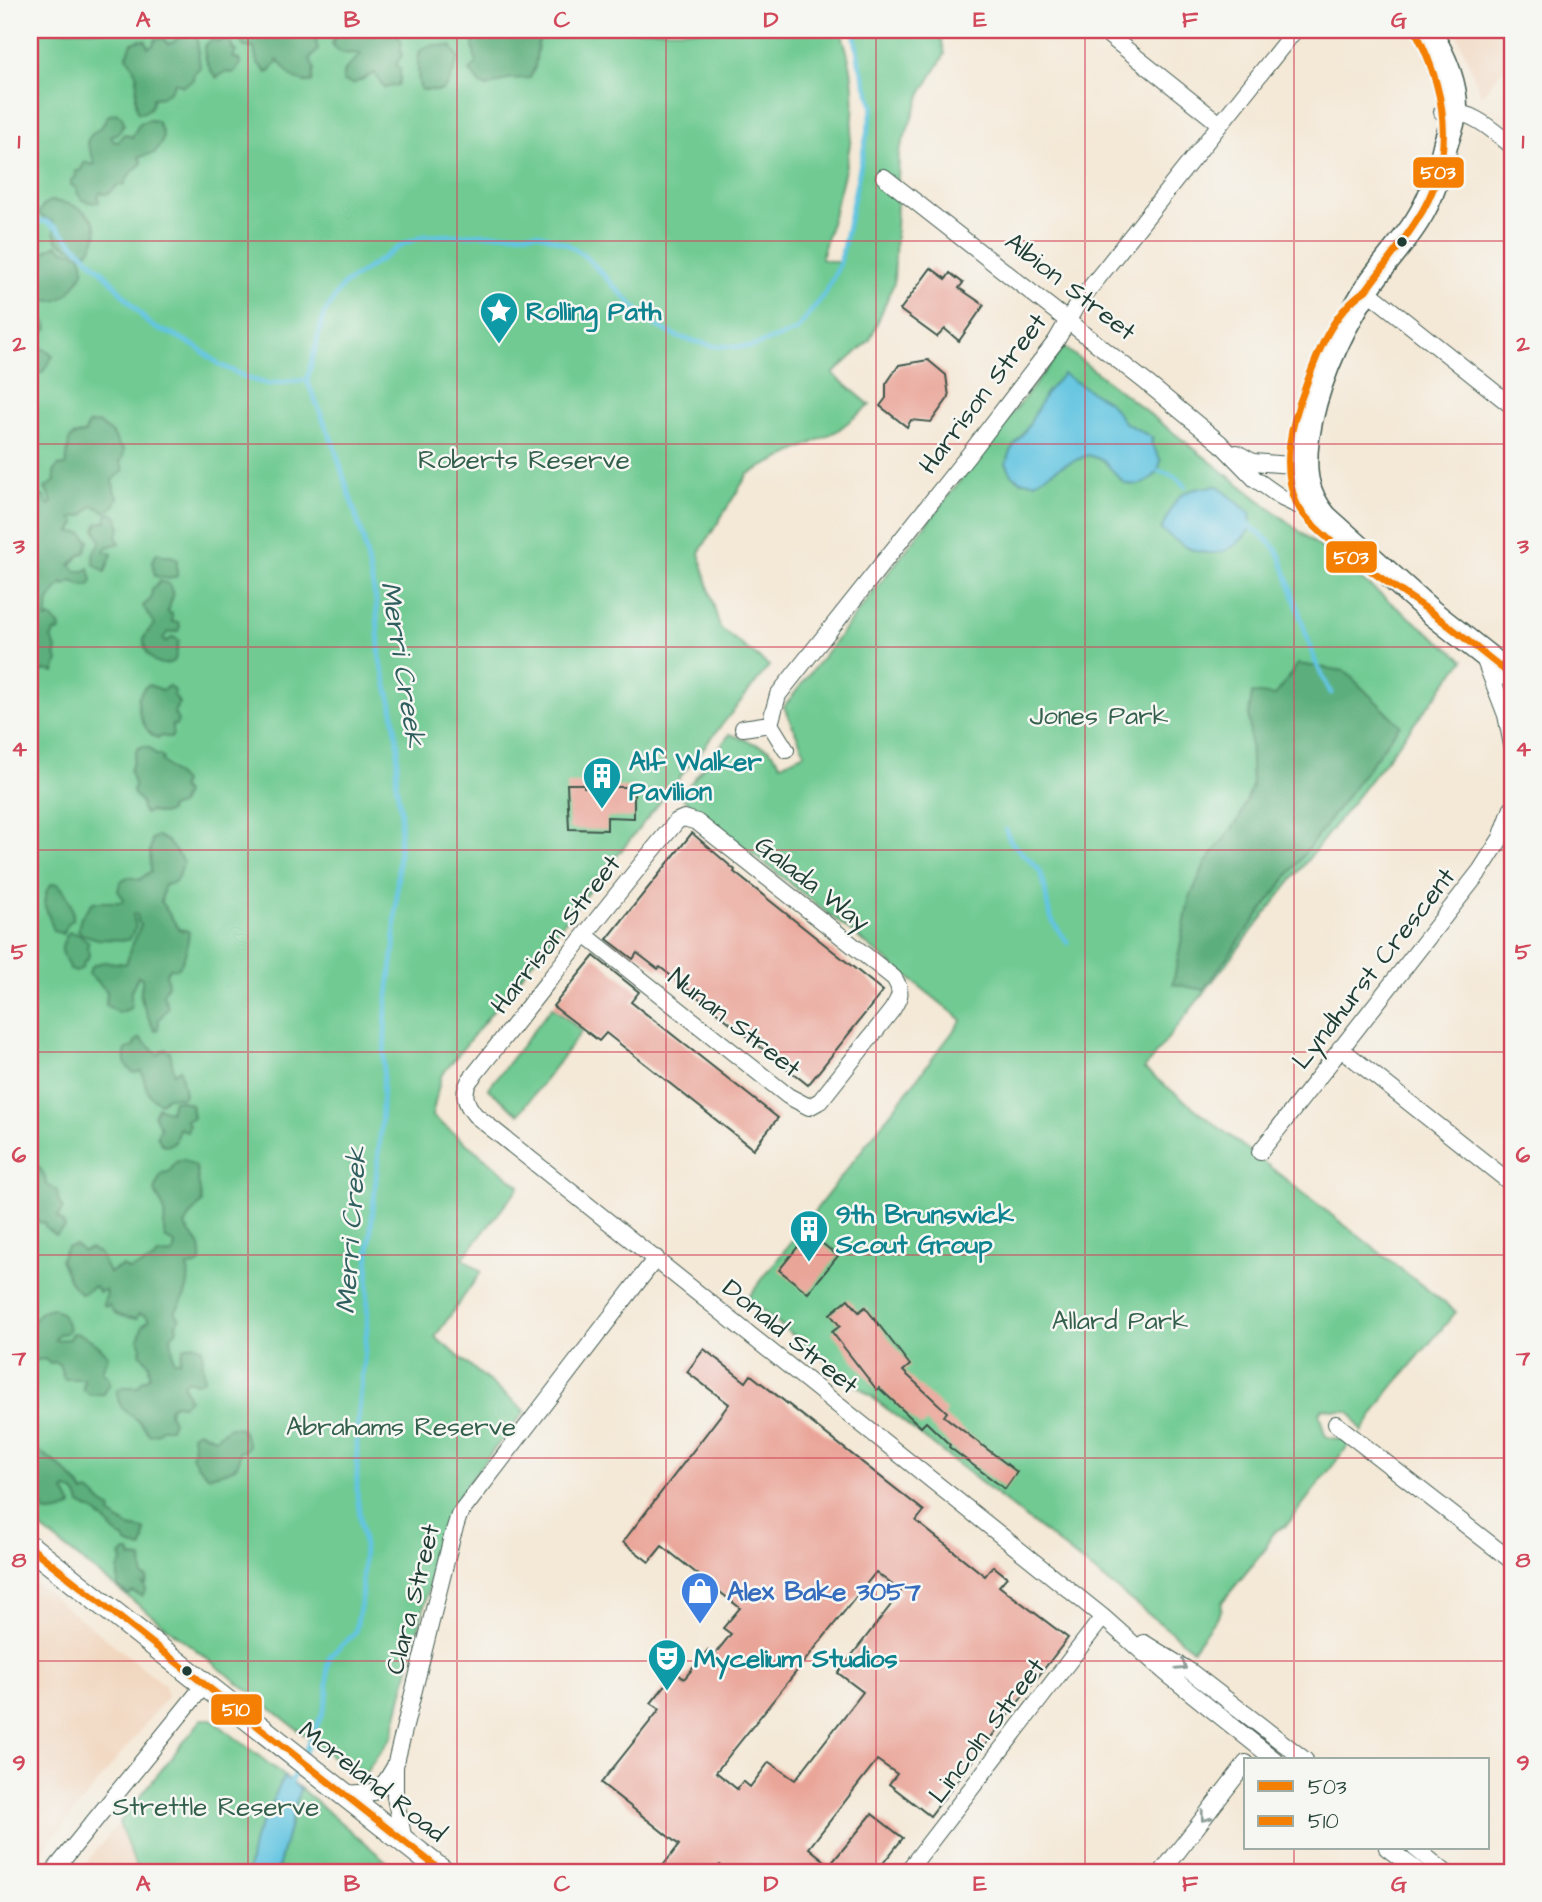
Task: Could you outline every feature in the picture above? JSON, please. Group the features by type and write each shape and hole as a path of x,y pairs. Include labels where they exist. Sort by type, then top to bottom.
{"main road":[{"path":"1415,30 1430,59 1448,111"},
{"path":"1297,505 1291,490 1295,465 1325,370 1338,340 1366,290 1419,218 1438,175 1453,90 1447,68 1428,30"},
{"name":"Albion Street","path":"1295,465 1309,494 1325,517 1431,612 1512,676"},
{"name":"Albion Street","path":"1297,505 1316,528 1387,583 1431,612"},
{"name":"Moreland Road","path":"30,1547 443,1872"}],"street":[{"path":"1101,30 1220,124"},
{"name":"Harrison Street","path":"770,724 778,695 785,685 971,452 1056,341 1078,303 1295,30"},
{"path":"1448,111 1478,119 1512,146"},
{"name":"Albion Street","path":"884,177 1220,443 1255,479 1297,505"},
{"path":"1366,290 1512,406"},
{"name":"Albion Street","path":"1220,443 1253,462 1295,465"},
{"path":"1481,651 1506,715 1512,745"},
{"path":"743,728 770,724 786,750"},
{"name":"Lyndhurst Crescent","path":"1260,1152 1480,871 1501,838 1512,808"},
{"name":"Harrison Street","path":"468,1084 671,827 684,818"},
{"name":"Galada Way","path":"684,818 696,822 894,978 900,986 901,996"},
{"name":"Nunan Street","path":"585,935 788,1096 809,1107 820,1101 901,996"},
{"path":"1340,1048 1512,1184"},
{"name":"Donald Street","path":"468,1084 464,1096 475,1115 1103,1617 1166,1673 1272,1758"},
{"name":"Clara Street","path":"404,1839 395,1797 395,1766 459,1515 656,1258"},
{"path":"1336,1424 1512,1561"},
{"name":"Donald Street","path":"1103,1617 1191,1672 1302,1758"},
{"name":"Lincoln Street","path":"907,1872 1103,1617"},
{"path":"52,1872 205,1684"},
{"path":"1250,1758 1269,1732"},
{"name":"Clara Street","path":"340,1790 374,1792 386,1782 395,1766"},
{"path":"1162,1872 1244,1766"},
{"path":"1390,1850 1419,1872"},
{"path":"1416,1850 1428,1867 1446,1872"}],"shaded area":[{"path":"1456,30 1512,30 1512,58 1481,96"},
{"path":"30,1579 165,1685 167,1697 30,1867"},
{"path":"119,1823 138,1872 78,1872"}],"green space":[{"path":"30,30 841,30 851,71 853,123 845,169 821,259 840,263 873,107 859,62 854,30 939,30 945,54 922,92 899,152 894,283 870,340 833,374 870,405 837,431 748,474 699,553 720,628 769,666 441,1076 432,1116 520,1186 463,1258 481,1272 435,1337 525,1411 466,1486 448,1518 392,1736 361,1779 30,1520"},
{"path":"190,30 199,30 197,37 200,68 194,73 193,80 183,86 175,82 172,89 162,97 153,98 149,109 138,113 137,76 127,56 132,43 146,41 148,47 153,45 156,39 163,38 168,44 178,37 187,36"},
{"path":"242,30 314,30 318,50 310,59 314,68 312,82 296,79 278,60 267,73 257,62 254,48 244,47 241,42"},
{"path":"337,30 366,30 373,35 387,30 394,32 402,44 402,55 396,65 400,68 398,85 384,88 375,73 353,84 343,81 345,70 361,54 342,53 336,49 332,44"},
{"path":"505,30 543,30 535,67 530,78 507,79 487,87 480,84 470,71 476,64 474,37 481,32 499,36"},
{"path":"211,40 224,40 232,44 236,51 233,57 241,64 233,73 226,72 216,78 213,74 204,51 204,46"},
{"path":"431,45 451,46 459,59 448,84 438,91 421,90 420,87 419,53"},
{"path":"116,113 122,117 124,124 118,133 111,136 113,141 118,142 124,134 132,137 140,123 149,120 157,121 163,134 162,141 154,153 139,157 142,163 129,175 124,185 119,185 109,193 101,192 98,196 99,202 87,202 81,199 76,188 71,185 71,180 76,177 75,171 80,171 85,162 95,164 87,142 107,116"},
{"path":"50,201 72,205 89,215 96,231 88,252 73,249 56,240 53,222 39,212"},
{"path":"57,245 63,250 80,254 83,270 76,284 64,297 52,301 43,298 36,290 33,279 35,266 42,254"},
{"path":"37,313 48,329 38,335 41,345 38,349 44,349 53,356 42,373 34,373 35,386 32,391 30,316"},
{"path":"1064,347 1464,660 1144,1069 1456,1312 1389,1391 1362,1432 1350,1412 1323,1408 1319,1413 1325,1435 1350,1443 1287,1525 1271,1536 1267,1547 1222,1602 1221,1611 1193,1649 747,1299 962,1020 680,796 730,734 769,749 781,764 805,753 784,707"},
{"path":"98,423 113,434 119,446 124,449 120,461 124,471 112,480 118,497 114,506 106,512 93,505 84,515 72,518 76,523 71,532 82,533 89,541 85,553 70,565 76,571 89,568 92,581 89,586 73,581 65,585 62,583 49,601 46,619 50,617 59,625 60,630 55,631 51,638 58,660 54,672 45,670 36,674 30,669 33,619 30,615 30,603 36,601 32,593 40,578 32,570 36,550 30,546 30,516 40,514 36,502 39,496 43,496 49,505 52,502 45,488 55,481 54,471 58,466 66,465 69,441 73,436 85,433 88,424"},
{"path":"112,513 117,517 120,528 116,537 120,543 106,547 104,551 112,554 105,572 94,564 93,554 101,542 95,529 98,523 106,521 106,515"},
{"path":"157,553 177,559 177,576 169,579 155,576 152,561"},
{"path":"160,581 169,584 173,595 168,612 172,614 172,622 178,622 180,626 178,631 167,633 163,639 166,642 173,637 179,640 175,660 163,664 149,656 144,645 144,639 154,624 143,606 151,599 152,589"},
{"path":"1298,664 1345,671 1400,725 1203,990 1173,984 1189,900 1205,864 1239,819 1252,786 1249,715 1252,693 1275,696"},
{"path":"149,685 162,690 169,686 175,691 174,695 179,703 174,713 178,721 176,725 172,725 171,738 153,736 143,722 138,698"},
{"path":"143,746 160,755 162,761 183,782 181,788 185,793 180,805 169,808 169,812 161,814 149,811 145,814 142,803 133,793 134,784 130,771 137,749"},
{"path":"158,836 167,841 184,862 176,880 164,885 161,902 179,929 189,931 182,962 177,969 170,968 166,973 168,985 163,994 168,1007 159,1020 158,1030 155,1031 142,1001 142,978 138,976 131,992 131,1008 119,1013 106,1005 107,991 89,974 91,967 99,963 126,964 141,925 137,914 133,914 136,927 129,940 98,939 81,934 78,929 81,917 93,902 122,902 124,899 118,891 120,882 130,877 139,880 151,871 152,839"},
{"path":"52,884 58,884 72,910 73,920 68,923 63,934 54,931 44,903 47,890"},
{"path":"69,932 78,934 89,942 88,959 76,972 70,970 62,951"},
{"path":"552,1007 582,1031 519,1114 488,1089"},
{"path":"140,1038 158,1055 165,1049 170,1052 174,1073 180,1069 185,1093 183,1097 167,1097 161,1103 147,1090 142,1071 134,1073 127,1066 126,1049 134,1047 134,1043"},
{"path":"173,1101 191,1104 193,1118 186,1120 189,1125 187,1132 179,1128 175,1142 167,1146 161,1143 157,1135 161,1128 154,1115 158,1107 170,1112"},
{"path":"183,1159 196,1167 202,1203 185,1225 198,1243 201,1261 196,1266 188,1267 186,1291 175,1312 180,1319 176,1324 177,1330 171,1336 174,1361 180,1361 184,1347 194,1344 202,1348 204,1379 197,1383 188,1380 183,1384 189,1399 183,1405 174,1404 170,1407 169,1413 173,1422 170,1428 162,1428 158,1433 149,1435 140,1422 121,1405 117,1390 123,1387 138,1387 150,1377 149,1364 140,1353 138,1340 143,1325 149,1320 139,1314 136,1319 120,1316 109,1305 106,1307 103,1304 107,1294 105,1290 99,1292 94,1286 82,1294 71,1283 60,1260 67,1247 75,1245 83,1251 90,1249 100,1254 109,1273 122,1266 130,1270 152,1261 158,1255 173,1254 175,1244 165,1238 164,1210 155,1189 162,1173 169,1172 176,1162"},
{"path":"30,1163 43,1173 46,1184 57,1191 63,1209 57,1217 65,1228 55,1235 46,1228 44,1222 41,1223 30,1215"},
{"path":"53,1308 62,1314 69,1328 66,1333 58,1334 55,1340 69,1339 72,1333 82,1335 108,1355 102,1372 110,1383 104,1394 91,1395 83,1390 84,1379 64,1379 59,1364 55,1362 50,1363 44,1359 30,1361 30,1336 34,1321 44,1310"},
{"path":"230,1427 241,1428 249,1445 246,1450 239,1452 238,1464 235,1467 209,1476 192,1456 192,1435 198,1431 215,1438"},
{"path":"30,1448 60,1466 84,1493 89,1491 111,1509 110,1514 129,1527 145,1530 141,1549 126,1543 97,1513 80,1504 76,1494 66,1489 64,1491 72,1506 69,1508 61,1512 47,1513 39,1503 34,1503 30,1513"},
{"path":"130,1552 132,1558 142,1559 143,1576 147,1578 146,1585 143,1584 146,1590 142,1596 132,1592 129,1595 118,1587 118,1570 123,1560 121,1556"},
{"name":"Strettle Reserve","path":"202,1719 211,1719 300,1788 399,1872 138,1872 119,1823"}],"water":[{"path":"1063,374 1110,403 1124,422 1153,438 1151,442 1161,461 1153,477 1137,485 1124,483 1103,460 1088,455 1035,482 1021,481 1012,475 1006,463 1010,451 1029,425 1045,394"},
{"path":"1218,486 1250,513 1251,527 1238,543 1222,552 1204,553 1184,546 1161,530 1180,496 1194,489"},
{"path":"284,1777 300,1788 277,1872 248,1872 254,1839"}],"building":[{"path":"931,268 946,279 950,273 963,283 959,288 984,305 959,341 945,329 937,337 900,310"},
{"path":"928,360 946,375 949,397 931,422 911,420 907,427 880,406 886,398 886,384 899,365"},
{"name":"Alf Walker Pavilion","path":"567,784 584,784 584,787 634,787 634,818 607,817 607,830 569,829"},
{"path":"692,833 735,870 734,872 883,991 808,1085 660,967 658,969 637,953 633,959 607,939"},
{"path":"594,956 639,992 631,1002 778,1118 753,1149 606,1033 599,1041 553,1006"},
{"name":"9th Brunswick Scout Group","path":"809,1233 838,1256 808,1293 779,1270"},
{"path":"848,1299 859,1312 865,1307 910,1365 903,1371 947,1412 944,1416 1017,1472 1005,1489 949,1447 926,1422 921,1427 879,1388 877,1390 832,1332 840,1326 830,1314"},
{"path":"704,1349 746,1382 751,1375 924,1511 916,1521 985,1576 993,1566 1007,1577 999,1586 1068,1638 930,1816 889,1784 897,1774 877,1760 809,1848 830,1865 872,1814 903,1838 876,1872 802,1872 795,1866 790,1872 729,1872 720,1865 714,1872 658,1872 679,1845 601,1783 660,1709 651,1703 676,1672 684,1679 708,1650 714,1655 731,1634 723,1628 740,1608 662,1546 649,1562 623,1542 729,1404 687,1372","holes":["876,1572 901,1592 838,1673 863,1692 795,1780 769,1762 750,1787 743,1781 737,1789 716,1772"]}],"waterway":[{"name":"Merri Creek","path":"303,1756 324,1710 330,1656 355,1633 361,1603 364,1547 357,1495 357,1432 367,1327 369,1249 381,1128 386,1011 394,948 401,811 396,784 398,747 392,705 380,660 376,601 363,538 334,446 307,380 324,314 342,286 403,244 425,236 537,233 567,244 584,255 649,322 678,337 714,346 751,347 796,331 826,292 840,263 873,106 859,62 854,30"},
{"path":"30,222 45,221 57,228 107,276 148,323 198,348 220,365 268,384 307,380"},
{"path":"1159,471 1176,477 1185,486"},
{"path":"1248,524 1274,546 1281,558 1315,661 1331,693"},
{"path":"1006,830 1016,847 1040,872 1050,915 1068,943"},
{"name":"Merri Creek","path":"288,1787 299,1765"}],"transit line":[{"name":"503","path":"1415,30 1426,53 1440,101 1443,125 1438,173 1430,197 1411,229 1366,290 1354,299 1335,321 1321,347 1292,430 1289,474 1296,502 1319,530 1512,676"},
{"name":"510","path":"30,1547 443,1872"}],"place":[{"name":"Rolling Path","path":"499,345"},
{"name":"Alf Walker Pavilion","path":"602,810"},
{"name":"9th Brunswick Scout Group","path":"809,1263"},
{"name":"Alex Bake 3057","path":"700,1625"},
{"name":"Mycelium Studios","path":"667,1692"}],"park label":[{"name":"Roberts Reserve","path":"524,459"},
{"name":"Jones Park","path":"1099,715"},
{"name":"Allard Park","path":"1120,1320"},
{"name":"Abrahams Reserve","path":"401,1426"}]}
